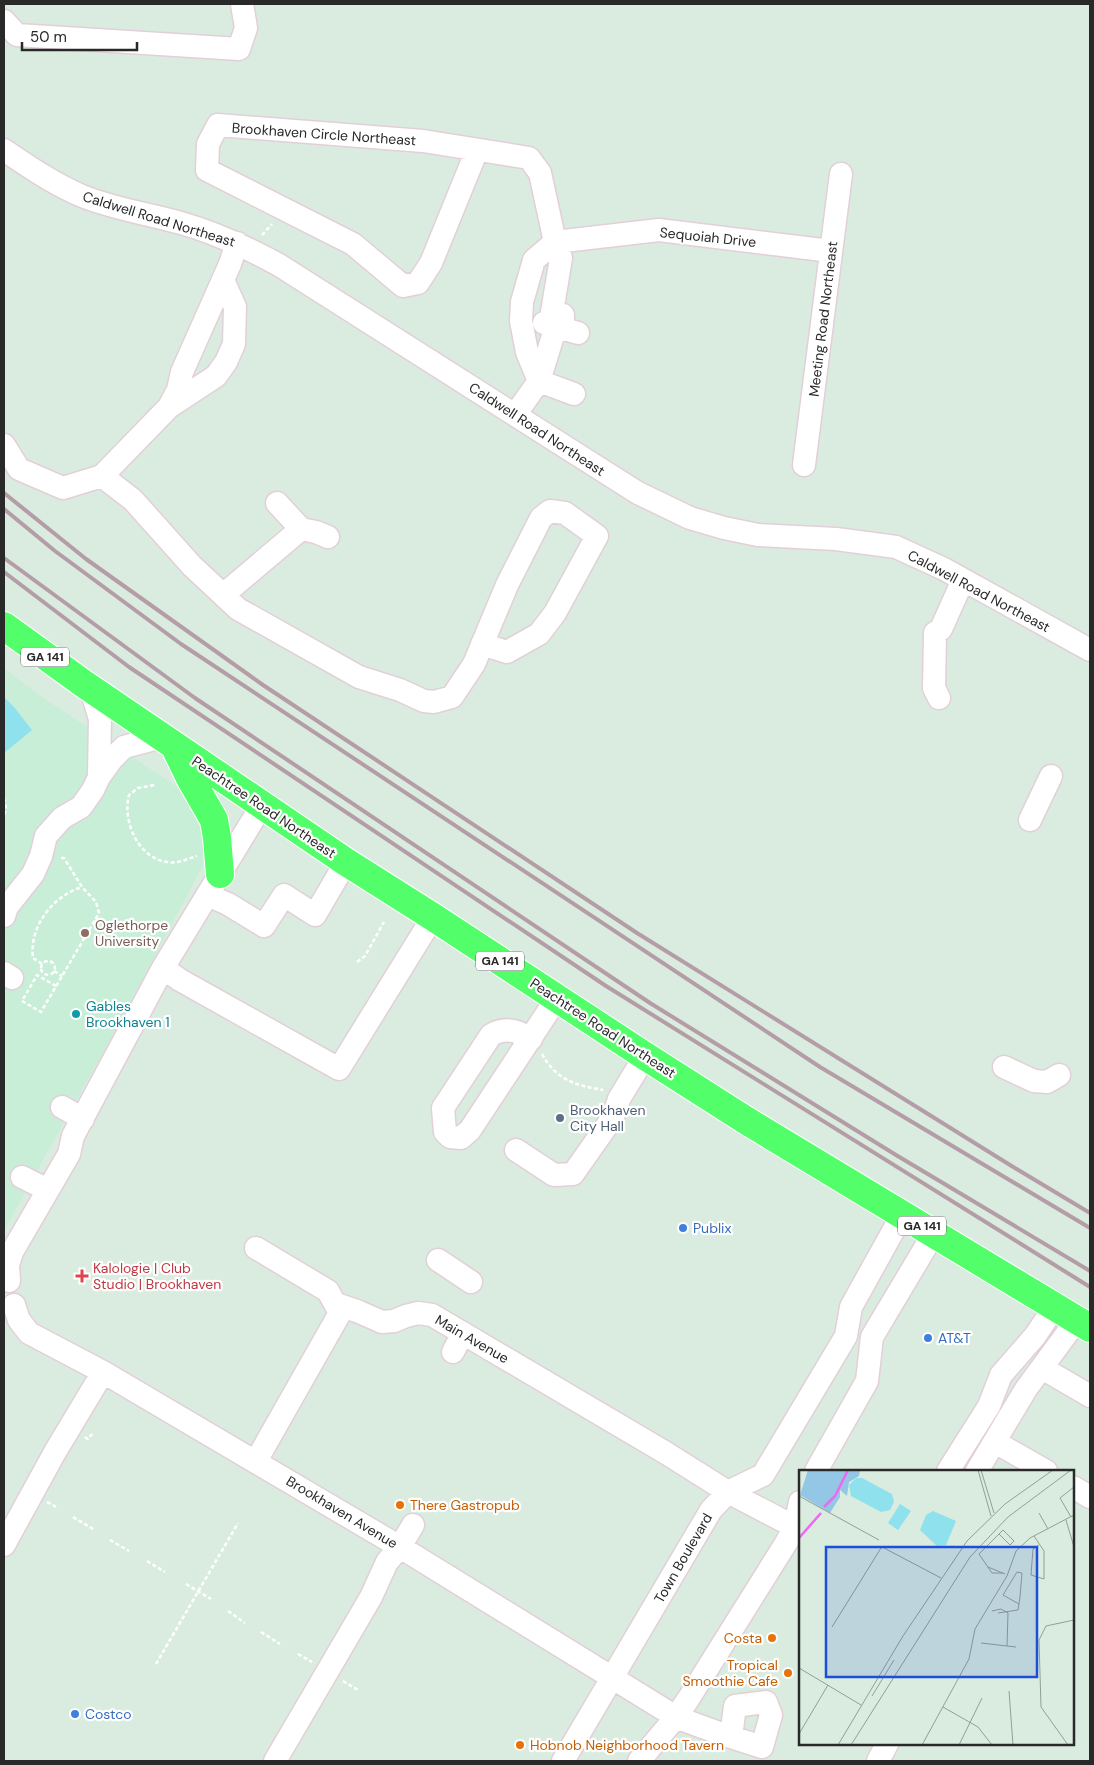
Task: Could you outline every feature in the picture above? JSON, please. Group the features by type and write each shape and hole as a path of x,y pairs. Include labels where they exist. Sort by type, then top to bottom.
{"highway":[{"name":"Peachtree Road Northeast","path":"4,626 91,689 346,862 645,1056 747,1121 1074,1318"},
{"path":"168,741 214,820 218,847 214,884"}],"street":[{"path":"4,21 5,25 17,35 239,49 246,28 242,4"},
{"name":"Brookhaven Circle Northeast","path":"477,150 431,263 418,283 403,286 353,244 207,170 208,144 218,125 423,141 529,158 540,173 558,250"},
{"name":"Caldwell Road Northeast","path":"4,150 39,174 83,196 130,211 190,226 237,243 279,265 638,493 690,518 758,535 836,539 896,547 944,569 1090,650"},
{"name":"Meeting Road Northeast","path":"804,465 841,174"},
{"name":"Sequoiah Drive","path":"558,250 659,230 831,251"},
{"path":"4,445 19,469 63,488 102,476 173,398 192,362 237,243"},
{"path":"515,415 539,381 556,326 562,320 566,275 558,250 534,260 522,302 521,321 527,352 539,381 574,394"},
{"path":"173,398 216,376 226,362 234,344 235,307 219,287"},
{"path":"521,321 541,322 578,333"},
{"path":"192,362 216,376"},
{"path":"102,476 133,500 192,566 238,609 359,677 400,690 424,701 434,702 452,697 474,664 482,644 506,585 541,518 550,511 565,513 596,536 555,613 539,634 507,652 482,644"},
{"path":"277,503 301,528 328,537"},
{"path":"222,595 301,528"},
{"path":"935,701 941,655 935,633 941,629 963,580"},
{"path":"91,689 100,719 100,777"},
{"path":"4,916 7,907 33,874 41,856 46,836 62,818 81,807 112,759 124,747 168,741"},
{"path":"1030,820 1051,776"},
{"path":"4,1326 10,1317 14,1305 14,1293 6,1278 12,1252 68,1154 78,1127 164,968 262,805"},
{"path":"214,884 228,904 264,926 284,895 315,915 346,862"},
{"path":"164,968 180,980 340,1069 433,917"},
{"path":"536,1045 520,1032 513,1030 503,1030 491,1035 443,1108 445,1132 450,1137 461,1138 470,1130 536,1045 557,998"},
{"path":"516,1150 554,1175 573,1174 614,1117 619,1099 645,1056"},
{"path":"1004,1067 1034,1082 1047,1082 1059,1075"},
{"path":"62,1108 78,1127"},
{"path":"4,1242 27,1186 78,1127"},
{"name":"Town Boulevard","path":"563,1761 711,1510 728,1492 763,1475 846,1336 851,1307 902,1215"},
{"path":"817,1470 867,1381 872,1337 934,1233"},
{"path":"256,1248 328,1291 340,1313 256,1461"},
{"path":"438,1260 472,1282"},
{"name":"Main Avenue","path":"336,1304 382,1322 394,1321 418,1313 432,1315 458,1343 674,1458 728,1492 797,1530"},
{"path":"14,1305 19,1320 29,1333"},
{"path":"978,1470 1026,1388 1042,1368 1074,1318"},
{"path":"949,1470 989,1406 1001,1375 1034,1336 1074,1318"},
{"name":"Brookhaven Avenue","path":"4,1326 21,1329 103,1372 256,1461 400,1547 676,1717 731,1737"},
{"path":"1042,1368 1090,1396"},
{"path":"4,1544 55,1452 103,1372"},
{"path":"995,1442 1044,1470"},
{"path":"1074,1488 1090,1497"},
{"path":"639,1761 676,1717 775,1561 797,1530 799,1511"},
{"path":"275,1761 374,1592 386,1562 400,1547 413,1525"},
{"path":"878,1761 886,1745"}],"path":[{"path":"154,785 138,788 129,795 127,813 133,834 140,845 156,860 174,862 198,856"},
{"path":"4,798 6,808 4,816"},
{"path":"53,857 64,858 82,887 96,902 99,913 41,1012 22,1001 37,975 56,986"},
{"path":"42,964 33,958 33,954 42,919 61,897 82,887"},
{"path":"357,962 365,956 384,922"},
{"path":"42,964 52,962 54,971"},
{"path":"42,964 42,971 46,974 54,971"},
{"path":"54,971 62,976"},
{"path":"536,1045 554,1071 562,1078 577,1085 608,1091"},
{"path":"73,1517 93,1529"},
{"path":"156,1664 238,1523"},
{"path":"110,1540 129,1551"},
{"path":"146,1561 165,1572"},
{"path":"186,1584 211,1599"},
{"path":"228,1611 245,1623"},
{"path":"261,1632 280,1644"},
{"path":"298,1654 318,1665"},
{"path":"337,1678 358,1690"}],"shaded area":[{"name":"Oglethorpe University","path":"4,668 36,693 227,820 116,1029 4,1230"},
{"path":"4,697 32,730 4,753"}],"railway":[{"path":"4,493 86,559 263,685 637,933 1090,1213"},
{"path":"4,509 55,551 181,644 820,1067 1090,1228"},
{"path":"4,558 195,698 650,1003 896,1155 1090,1271"},
{"path":"4,572 129,667 606,986 1090,1287"}],"place":[{"name":"Oglethorpe University","path":"85,933"},
{"name":"Gables Brookhaven 1","path":"76,1014"},
{"name":"Brookhaven City Hall","path":"560,1118"},
{"name":"Publix","path":"683,1228"},
{"name":"Kalologie | Club Studio | Brookhaven","path":"82,1276"},
{"name":"AT&T","path":"928,1338"},
{"name":"There Gastropub","path":"400,1505"},
{"name":"Costa","path":"772,1638"},
{"name":"Tropical Smoothie Cafe","path":"788,1673"},
{"name":"Costco","path":"75,1714"},
{"name":"Hobnob Neighborhood Tavern","path":"520,1745"}]}
